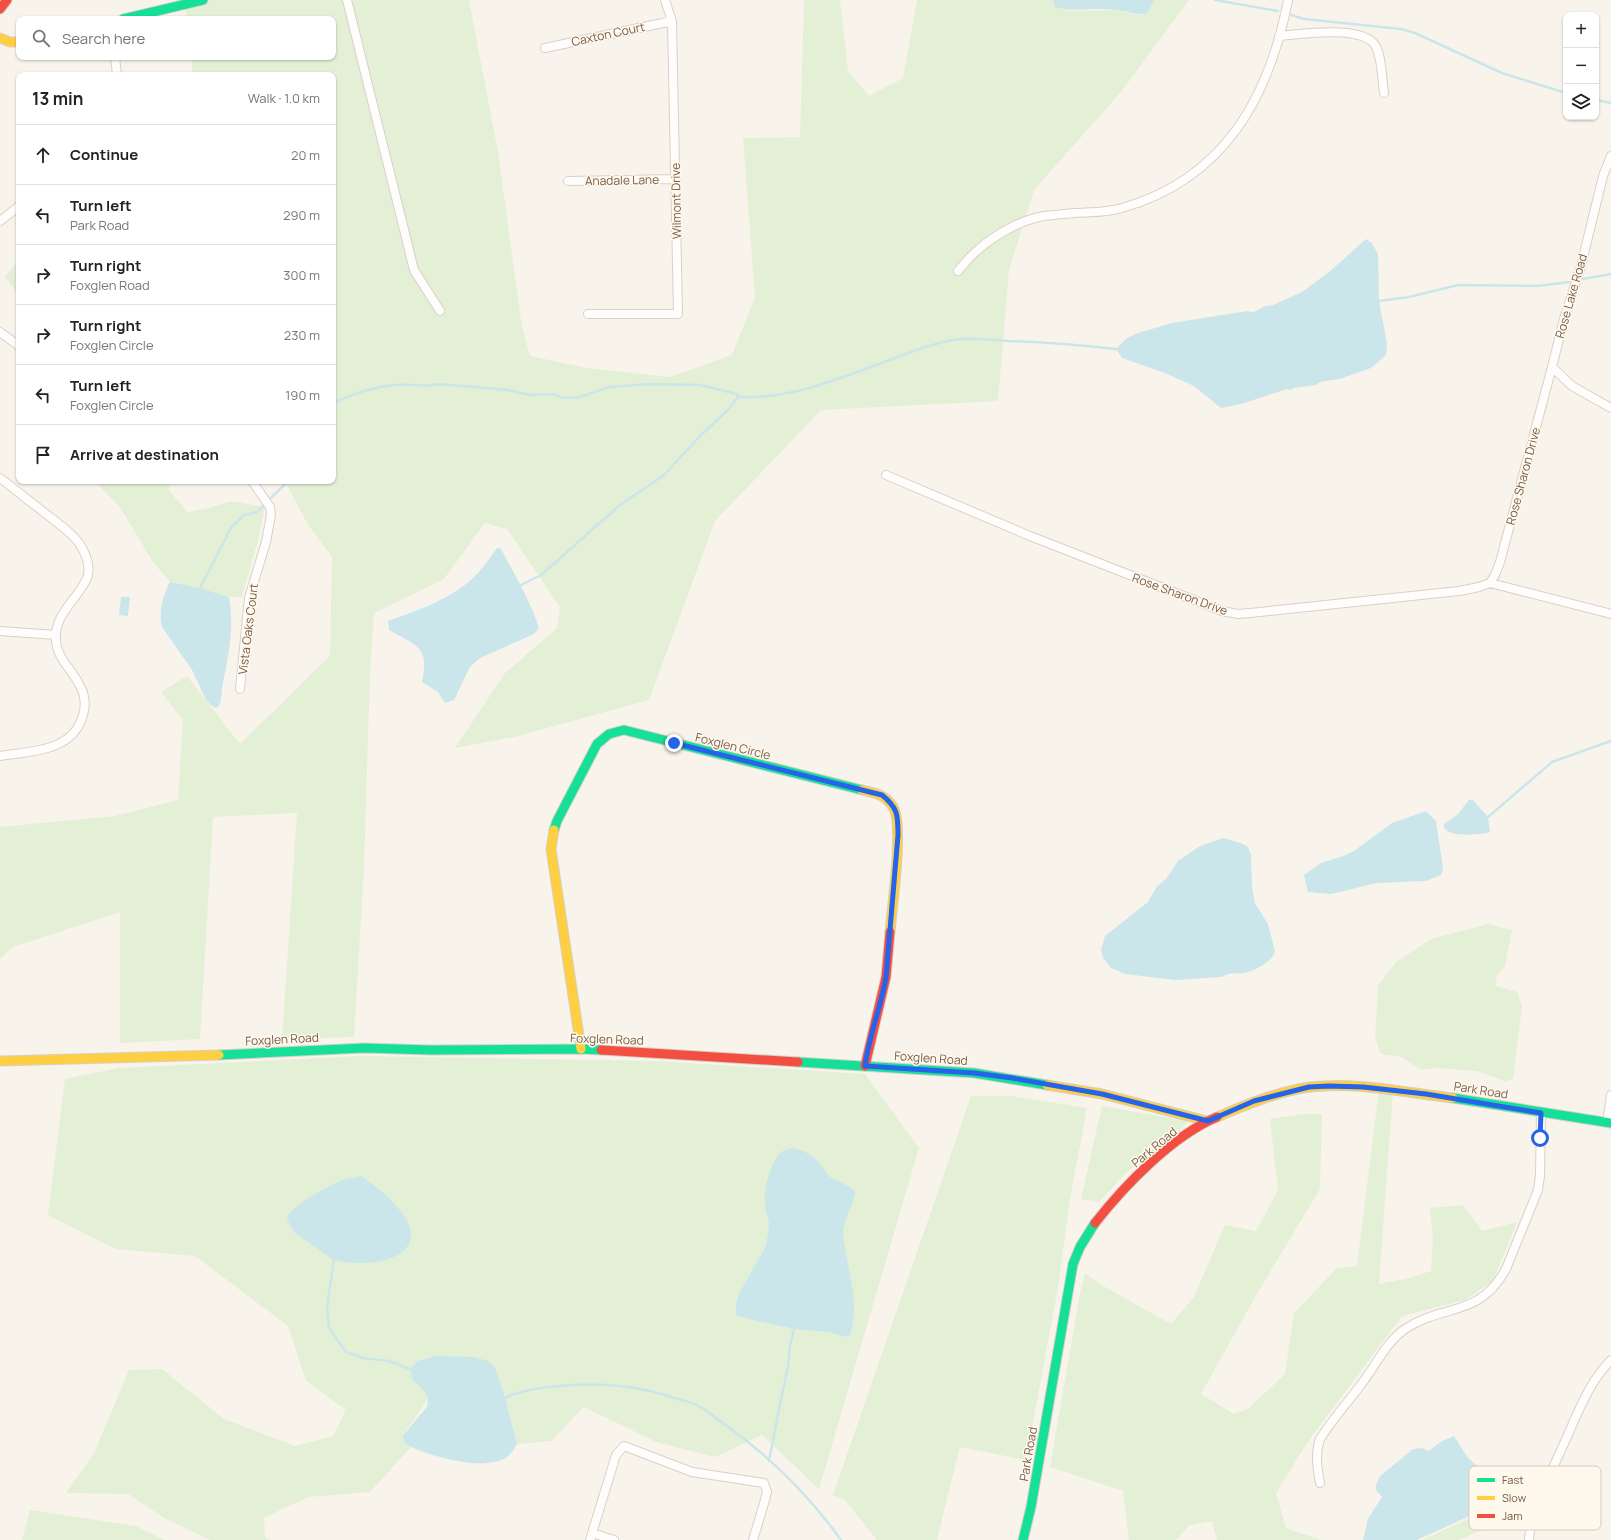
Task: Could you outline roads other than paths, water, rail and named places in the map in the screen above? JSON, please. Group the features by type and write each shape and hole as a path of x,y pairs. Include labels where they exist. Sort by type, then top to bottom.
{"street":[{"path":"0,3 4,0"},
{"path":"0,9 7,0"},
{"path":"136,16 203,0"},
{"path":"348,0 414,270 440,311"},
{"name":"Wilmont Drive","path":"588,314 678,314 672,21 665,0"},
{"path":"958,271 979,249 1016,225 1043,216 1108,211 1122,208 1161,194 1193,175 1221,150 1243,120 1257,95 1279,36 1288,0"},
{"name":"Caxton Court","path":"544,48 672,21"},
{"path":"1279,36 1333,33 1354,34 1367,38 1374,44 1379,55 1384,93"},
{"path":"0,38 16,43"},
{"path":"0,49 16,44"},
{"path":"116,60 118,72"},
{"name":"Rose Lake Road","path":"1552,367 1564,319 1581,266 1603,176 1611,156"},
{"name":"Anadale Lane","path":"568,181 676,179"},
{"path":"0,221 16,208"},
{"path":"0,332 16,344"},
{"path":"1552,367 1572,386 1611,408"},
{"name":"Rose Sharon Drive","path":"886,475 1030,536 1222,611 1238,614 1250,613 1459,591 1480,587 1490,583 1496,575 1552,367"},
{"path":"0,478 78,542 83,549 88,563 88,576 84,585 61,615 57,625 56,635 56,642 60,655 80,686 84,698 84,712 79,726 70,738 56,746 0,756"},
{"name":"Vista Oaks Court","path":"240,689 249,598 270,525 271,515 270,507 254,484"},
{"path":"1490,583 1611,614"},
{"path":"0,631 56,635"},
{"name":"Foxglen Circle","path":"580,1049 551,849 552,834 557,821 597,744 604,736 613,731 624,730 882,795 892,803 896,812 898,835 886,977 867,1052 865,1066"},
{"name":"Foxglen Road","path":"0,1061 170,1057 364,1048 431,1050 580,1049 974,1073 1012,1078 1102,1094 1208,1121"},
{"name":"Park Road","path":"1023,1540 1031,1507 1072,1271 1078,1252 1096,1222 1139,1174 1177,1141 1208,1121 1254,1101 1309,1087 1329,1086 1363,1087 1426,1094 1609,1123"},
{"path":"1609,1123 1611,1095"},
{"path":"1320,1483 1316,1463 1316,1454 1320,1439 1394,1339 1405,1329 1415,1324 1456,1310 1482,1298 1500,1280 1506,1269 1538,1190 1540,1176 1541,1113"},
{"path":"1553,1466 1574,1420 1597,1375 1611,1360"},
{"path":"614,1540 591,1536 616,1455 624,1446 692,1472 764,1484 767,1492 753,1540"},
{"path":"1529,1540 1531,1530"}],"water":[{"path":"1053,0 1155,0 1147,13 1139,14 1109,9 1063,9 1055,7"},
{"path":"1366,239 1372,243 1378,254 1379,301 1387,344 1386,355 1371,368 1340,379 1320,382 1316,385 1293,388 1291,390 1287,389 1241,404 1221,408 1194,386 1165,373 1122,358 1116,349 1127,338 1138,333 1172,323 1247,311 1254,312 1265,306 1273,305 1302,292 1329,272"},
{"path":"497,548 501,549 517,578 539,628 534,634 480,658 470,667 454,700 445,703 438,692 422,682 424,661 419,648 389,630 388,621 435,603 456,591 476,575"},
{"path":"170,582 200,588 229,597 231,608 230,642 221,699 217,708 213,707 206,700 192,670 162,627 162,604 165,592"},
{"path":"121,597 130,597 128,616 119,615"},
{"path":"1469,800 1473,800 1488,817 1490,831 1488,833 1458,834 1444,828 1444,824 1457,815"},
{"path":"1426,811 1436,821 1443,868 1441,875 1426,881 1377,883 1331,894 1308,892 1304,875 1321,863 1354,851 1392,823"},
{"path":"1223,838 1247,846 1251,854 1252,888 1255,903 1268,924 1275,951 1271,959 1258,968 1244,973 1224,975 1222,977 1175,980 1125,974 1111,968 1103,958 1101,949 1105,936 1148,902 1157,886 1166,879 1178,861 1200,846"},
{"path":"793,1148 804,1151 816,1159 830,1177 850,1187 855,1192 843,1233 854,1305 853,1325 850,1335 846,1337 829,1332 794,1329 736,1316 736,1303 740,1292 766,1245 769,1223 765,1210 765,1193 770,1171 779,1154"},
{"path":"361,1176 376,1187 400,1210 410,1227 411,1235 408,1245 402,1253 392,1258 366,1263 354,1263 333,1259 297,1234 291,1227 287,1217 296,1207 327,1187 342,1180"},
{"path":"436,1356 474,1357 488,1361 495,1367 517,1444 507,1457 491,1463 465,1462 425,1453 408,1445 404,1441 403,1435 427,1407 428,1399 426,1393 412,1379 410,1369 418,1361"},
{"path":"1454,1436 1468,1458 1477,1466 1469,1466 1469,1516 1417,1540 1363,1540 1368,1519 1382,1497 1376,1490 1376,1485 1380,1476 1413,1449 1422,1448 1429,1451 1440,1442"}],"waterway":[{"path":"1215,0 1278,11"},
{"path":"1291,15 1304,19 1401,29 1415,33 1502,73 1563,92"},
{"path":"1599,101 1611,103"},
{"path":"1583,279 1611,274"},
{"path":"1379,301 1409,297 1458,285 1537,286 1570,282"},
{"path":"336,402 356,393 379,387 400,385 427,386 438,384 508,390 530,395 554,394 562,398 580,397 609,387 648,384 700,385 737,394 738,397 759,397 779,395 820,385 919,349 953,340 980,339 1035,342 1116,349"},
{"path":"521,585 541,575 620,505 664,475 700,436 727,411 738,397"},
{"path":"200,588 231,528 244,515 257,512 285,484"},
{"path":"1488,817 1552,762 1611,741"},
{"path":"334,1259 327,1308 329,1328 346,1352 363,1358 389,1361 410,1369"},
{"path":"769,1461 794,1329"},
{"path":"505,1398 520,1392 547,1387 573,1385 613,1385 652,1391 693,1404 708,1412 740,1435 772,1462 815,1507 841,1540"}]}
